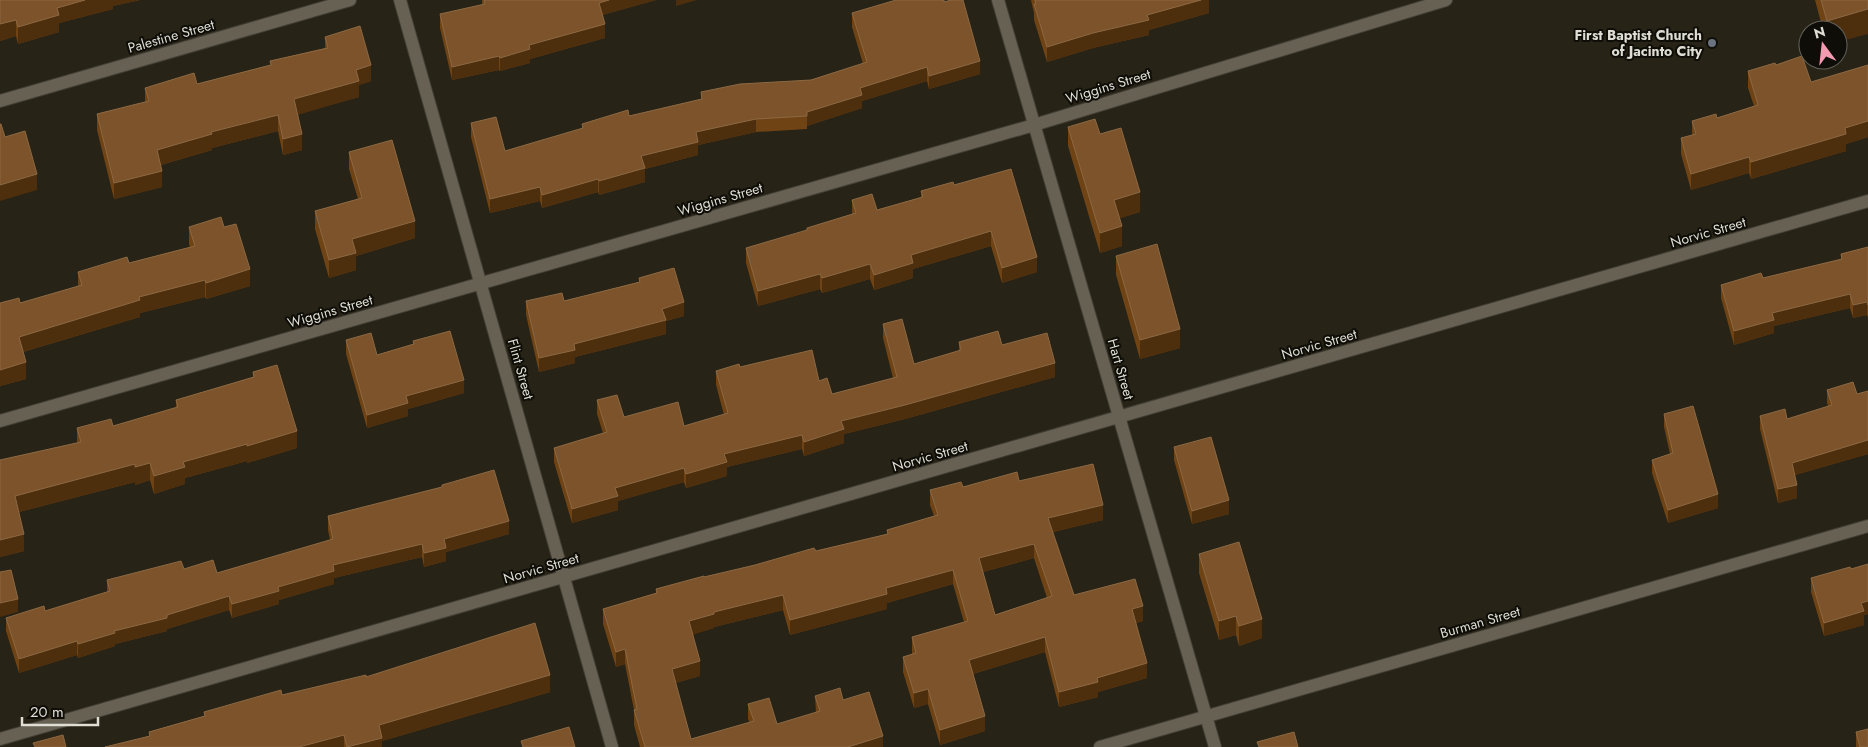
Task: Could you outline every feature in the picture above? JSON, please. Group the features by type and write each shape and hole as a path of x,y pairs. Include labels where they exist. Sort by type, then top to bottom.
{"street":[{"name":"Palestine Street","path":"0,101 350,0"},
{"name":"Flint Street","path":"400,0 612,747"},
{"name":"Hart Street","path":"998,0 1215,747"},
{"name":"Wiggins Street","path":"0,421 1034,125 1446,0"},
{"name":"Norvic Street","path":"0,740 1868,202"},
{"name":"Burman Street","path":"1100,747 1868,526"}],"building":[{"path":"0,0 85,0 57,8 59,15 18,27 16,20 0,24"},
{"path":"484,0 609,0 599,3 605,24 529,45 530,49 500,58 499,56 452,67 440,14 485,4"},
{"path":"896,0 944,0 944,2 963,0 980,61 929,76 927,67 860,88 862,95 807,112 807,116 756,119 696,132 698,142 641,156 645,168 599,181 598,179 542,195 540,187 490,199 471,123 496,117 505,151 583,128 582,124 628,110 629,116 702,99 701,92 740,84 811,80 867,62 852,13"},
{"path":"1035,0 1201,0 1147,15 1149,20 1093,33 1047,47 1034,4 1036,4"},
{"path":"1821,0 1868,0 1868,9 1827,20"},
{"path":"360,26 371,65 356,70 359,81 294,99 302,134 283,139 278,115 211,132 212,134 157,150 162,171 114,183 97,114 149,101 145,88 194,73 197,84 271,65 270,61 328,48 325,37"},
{"path":"1798,57 1798,70 1807,70 1811,82 1868,65 1868,121 1845,128 1846,134 1751,162 1749,157 1691,174 1681,138 1696,134 1692,121 1716,114 1717,118 1758,105 1748,71 1775,63 1776,65"},
{"path":"1095,119 1100,134 1121,128 1140,192 1114,200 1122,226 1100,233 1068,127"},
{"path":"0,124 5,137 25,131 37,174 0,185"},
{"path":"392,140 415,221 352,239 356,253 329,260 315,211 362,198 349,152"},
{"path":"1011,169 1037,257 1002,268 991,231 911,255 913,263 874,275 870,264 822,278 820,274 758,291 746,248 856,213 852,200 872,194 877,210 923,197 921,191 953,182 954,185"},
{"path":"221,217 224,227 236,224 250,269 206,283 205,280 139,297 140,300 19,337 26,362 0,370 0,303 19,298 20,303 82,285 78,272 127,257 129,263 195,246 189,227"},
{"path":"1157,244 1180,329 1140,340 1116,256"},
{"path":"1868,247 1868,305 1867,302 1853,305 1850,294 1772,313 1774,320 1734,331 1721,285 1761,273 1763,278 1842,259 1841,254"},
{"path":"674,268 684,302 662,309 666,320 574,344 575,350 539,358 526,301 562,293 564,301 640,282 639,278"},
{"path":"902,319 914,364 961,350 959,342 998,331 1002,345 1047,333 1055,363 841,421 844,429 804,442 802,435 724,454 727,462 686,474 684,468 615,488 618,496 572,509 554,448 607,432 597,400 617,395 624,417 678,402 684,426 728,413 716,371 739,364 740,367 812,350 819,381 827,378 832,394 897,377 883,324"},
{"path":"450,331 464,380 406,396 408,403 367,415 346,340 371,333 377,355 414,344 413,341"},
{"path":"277,365 297,431 183,462 185,467 154,476 150,463 135,467 135,464 15,496 24,534 0,540 0,460 81,442 77,428 111,419 113,426 178,407 176,400 254,377 253,372"},
{"path":"1853,382 1857,394 1868,391 1868,440 1792,463 1797,485 1778,489 1760,416 1785,409 1787,419 1832,405 1827,390"},
{"path":"1693,406 1718,494 1668,510 1652,460 1673,453 1664,414"},
{"path":"1211,437 1229,500 1192,511 1174,447"},
{"path":"1093,464 1103,505 1048,518 1074,595 1135,579 1143,606 1132,609 1147,663 1097,678 1098,682 1059,692 1045,637 969,660 985,716 940,730 928,689 914,693 903,657 916,653 912,637 968,621 953,570 886,588 887,594 790,620 783,595 714,612 714,614 689,621 700,661 672,669 691,739 754,721 748,704 769,698 777,724 820,711 815,696 840,688 843,700 869,692 883,736 848,747 645,747 634,710 637,709 625,649 616,652 603,609 657,593 656,589 704,576 755,565 814,548 816,551 888,534 887,530 938,515 930,490 961,482 963,487 1017,472 1019,481","holes":["1034,544 1052,596 995,615 979,558"]},
{"path":"494,470 509,521 444,539 446,548 424,553 422,544 333,565 334,571 278,587 279,591 232,604 229,596 167,615 167,618 114,631 115,633 78,644 77,641 19,659 6,618 44,606 45,611 110,591 107,580 181,561 184,569 213,560 217,573 333,539 328,516 442,487 442,485"},
{"path":"1239,542 1262,619 1239,626 1236,616 1219,621 1199,554"},
{"path":"1868,564 1868,601 1861,603 1864,611 1824,623 1811,578"},
{"path":"11,570 18,599 0,603 0,572"},
{"path":"535,623 550,675 379,725 382,738 347,747 344,735 299,747 105,747 150,736 149,732 205,716 204,712 281,690 282,695 366,675 366,677"},
{"path":"569,727 575,747 523,747 521,741"},
{"path":"1868,729 1868,747 1860,747 1856,732"},
{"path":"1294,732 1298,747 1259,747 1257,742"},
{"path":"63,735 66,747 35,747 33,743"}],"place":[{"name":"First Baptist Church of Jacinto City","path":"1712,43"}]}
